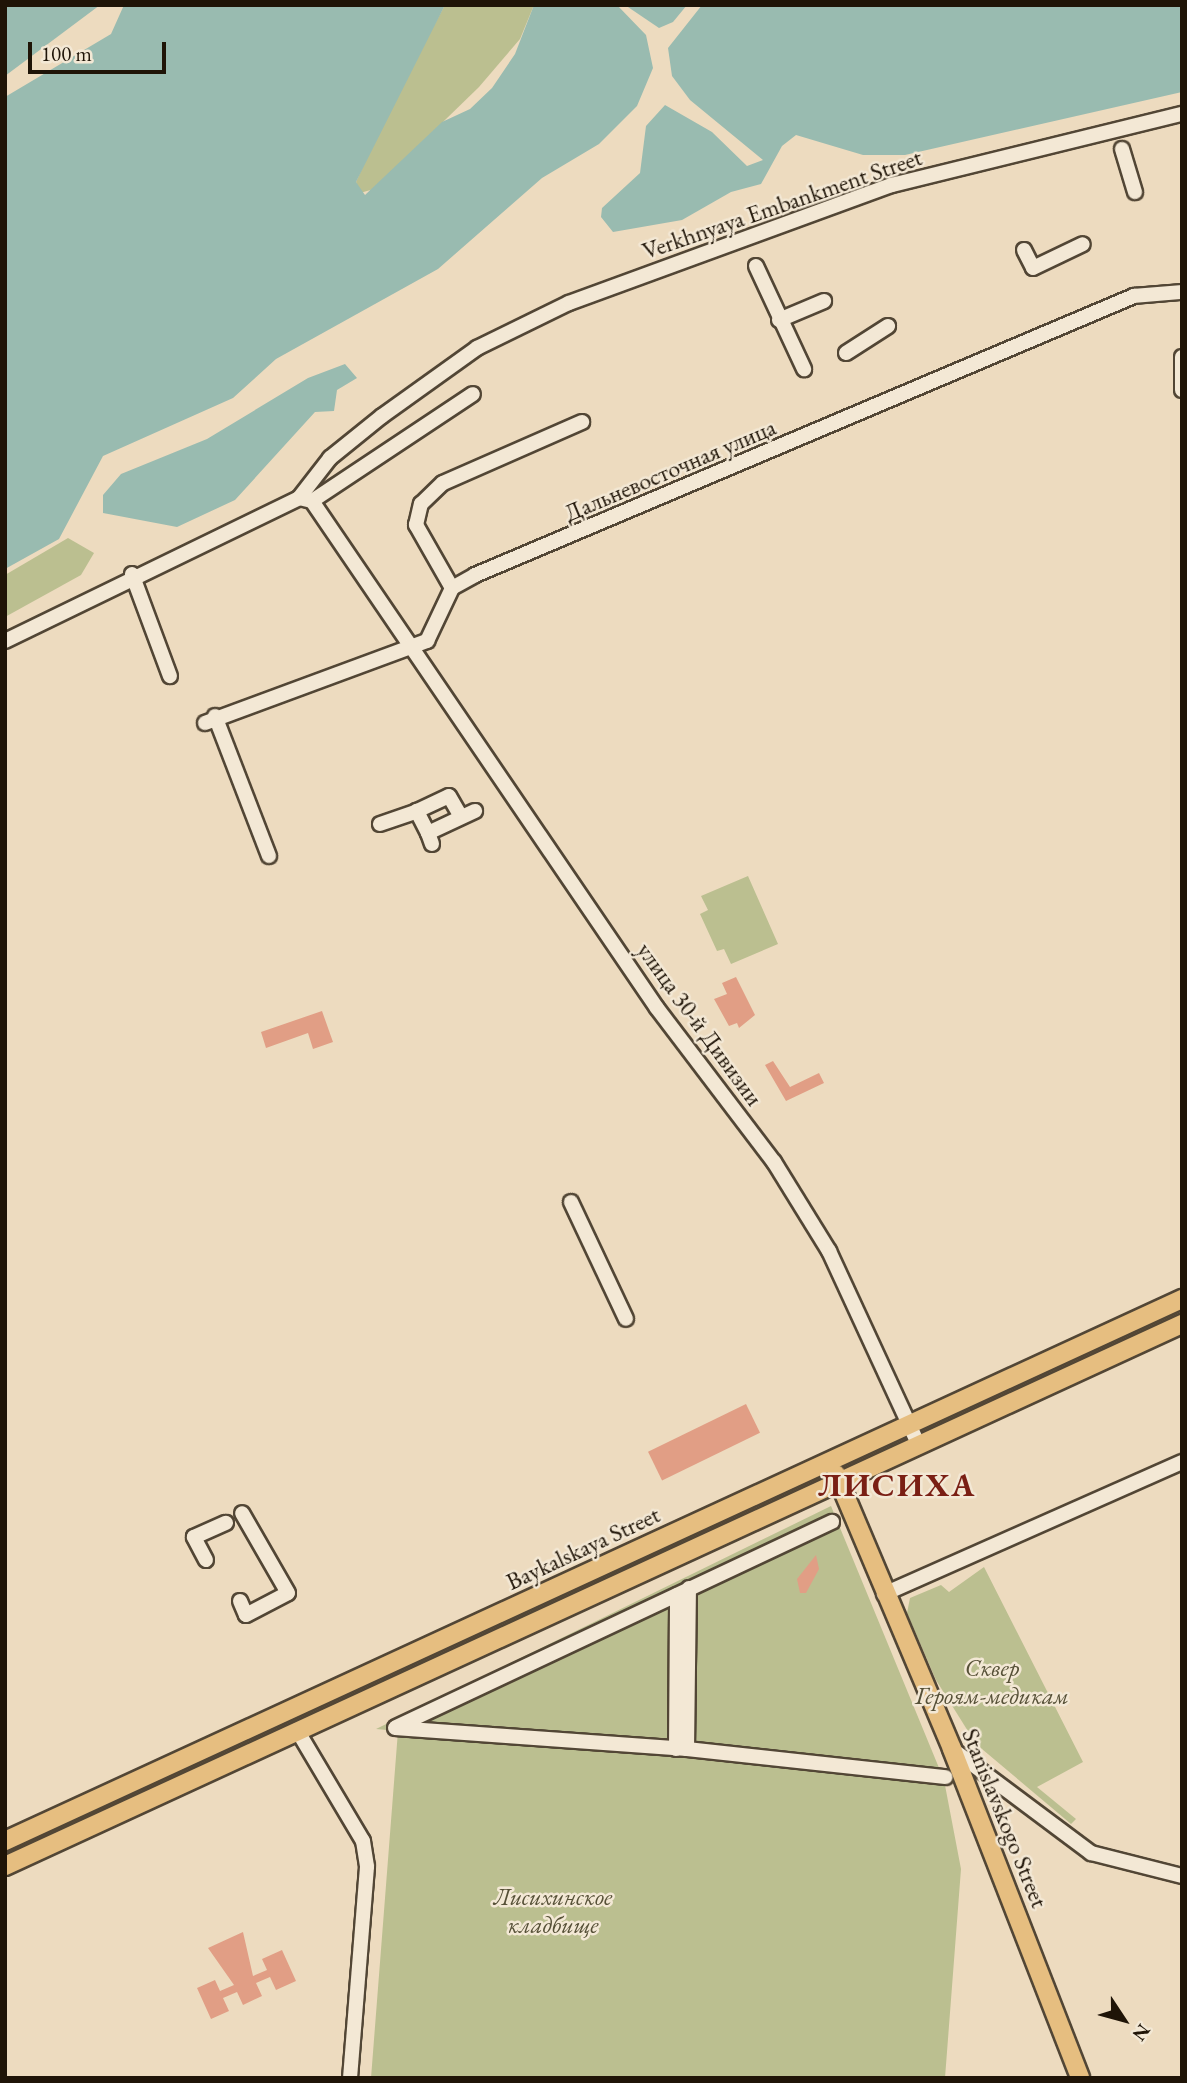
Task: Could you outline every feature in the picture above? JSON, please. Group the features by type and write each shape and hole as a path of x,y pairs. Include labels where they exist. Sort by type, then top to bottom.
{"main road":[{"name":"Baykalskaya Street","path":"5,1841 1182,1298"},
{"name":"Baykalskaya Street","path":"5,1866 1182,1324"},
{"name":"Stanislavskogo Street","path":"830,1462 952,1749 1080,2078"}],"street":[{"name":"Verkhnyaya Embankment Street","path":"306,499 330,458 452,366 569,303 891,185 1182,114"},
{"path":"1122,149 1135,192"},
{"path":"1024,250 1033,268 1083,244"},
{"path":"756,267 804,369"},
{"name":"Дальневосточная улица","path":"452,588 1134,296 1182,292"},
{"path":"780,319 824,301"},
{"path":"846,353 888,326"},
{"path":"1181,363 1182,390"},
{"path":"5,642 132,574 306,499 473,394"},
{"path":"270,856 210,719 427,641 452,588 416,524 421,504 443,483 582,422"},
{"name":"улица 30-й Дивизии","path":"306,499 415,645 657,1008 806,1212 919,1446"},
{"path":"132,574 170,676"},
{"path":"380,824 449,796 461,817"},
{"path":"417,811 430,839 461,817 475,811"},
{"path":"571,1202 626,1319"},
{"path":"884,1594 1182,1462"},
{"path":"240,1601 246,1615 288,1593 242,1513"},
{"path":"832,1522 395,1728 682,1749 944,1777"},
{"path":"206,1560 194,1537 226,1523"},
{"path":"682,1749 683,1592"},
{"path":"297,1730 363,1841 367,1867 350,2078"},
{"path":"952,1749 1091,1853 1182,1876"}],"green space":[{"path":"445,5 534,5 520,39 479,87 374,189 360,193 356,182 389,108"},
{"path":"68,538 94,553 81,575 5,617 5,575"},
{"path":"748,876 778,944 731,964 724,949 717,951 700,914 708,910 701,896"},
{"name":"Лисихинское кладбище","path":"831,1506 944,1780 961,1869 945,2078 371,2078 398,1731 376,1729"},
{"name":"Сквер Героям-медикам","path":"984,1567 1083,1762 1037,1787 1076,1819 1071,1824 976,1744 936,1680 907,1613 910,1598 941,1585 949,1592"}],"water":[{"path":"5,5 100,5 5,76"},
{"path":"124,5 445,5 356,182 365,195 442,122 470,109 492,88 515,54 534,5 617,5 646,35 653,68 637,106 599,144 542,178 438,269 276,359 233,398 103,456 59,539 5,569 5,97 111,34"},
{"path":"625,5 687,5 673,22 659,28"},
{"path":"702,5 1182,5 1182,92 905,155 863,155 796,135 782,146 761,184 731,192 682,220 613,232 601,217 602,208 640,173 646,126 665,105 712,132 747,166 763,160 690,100 672,76 668,48"},
{"path":"345,364 357,378 337,390 334,411 315,412 235,500 177,527 103,513 103,495 121,474 207,439 308,378"}],"building":[{"path":"736,977 755,1015 739,1028 737,1023 729,1026 714,999 727,994 722,983"},
{"path":"322,1011 333,1042 313,1049 308,1033 266,1048 261,1032"},
{"path":"773,1061 790,1087 819,1073 824,1083 786,1101 765,1065"},
{"path":"746,1404 760,1433 662,1481 648,1452"},
{"path":"816,1555 819,1569 806,1593 800,1593 797,1579"},
{"path":"243,1932 253,1976 267,1970 262,1959 282,1950 296,1981 276,1990 270,1977 256,1983 262,1996 243,2005 237,1992 223,1998 229,2011 211,2019 197,1988 215,1980 220,1991 234,1985 208,1948"}],"district":[{"name":"ЛИСИХА","path":"897,1485"}]}
